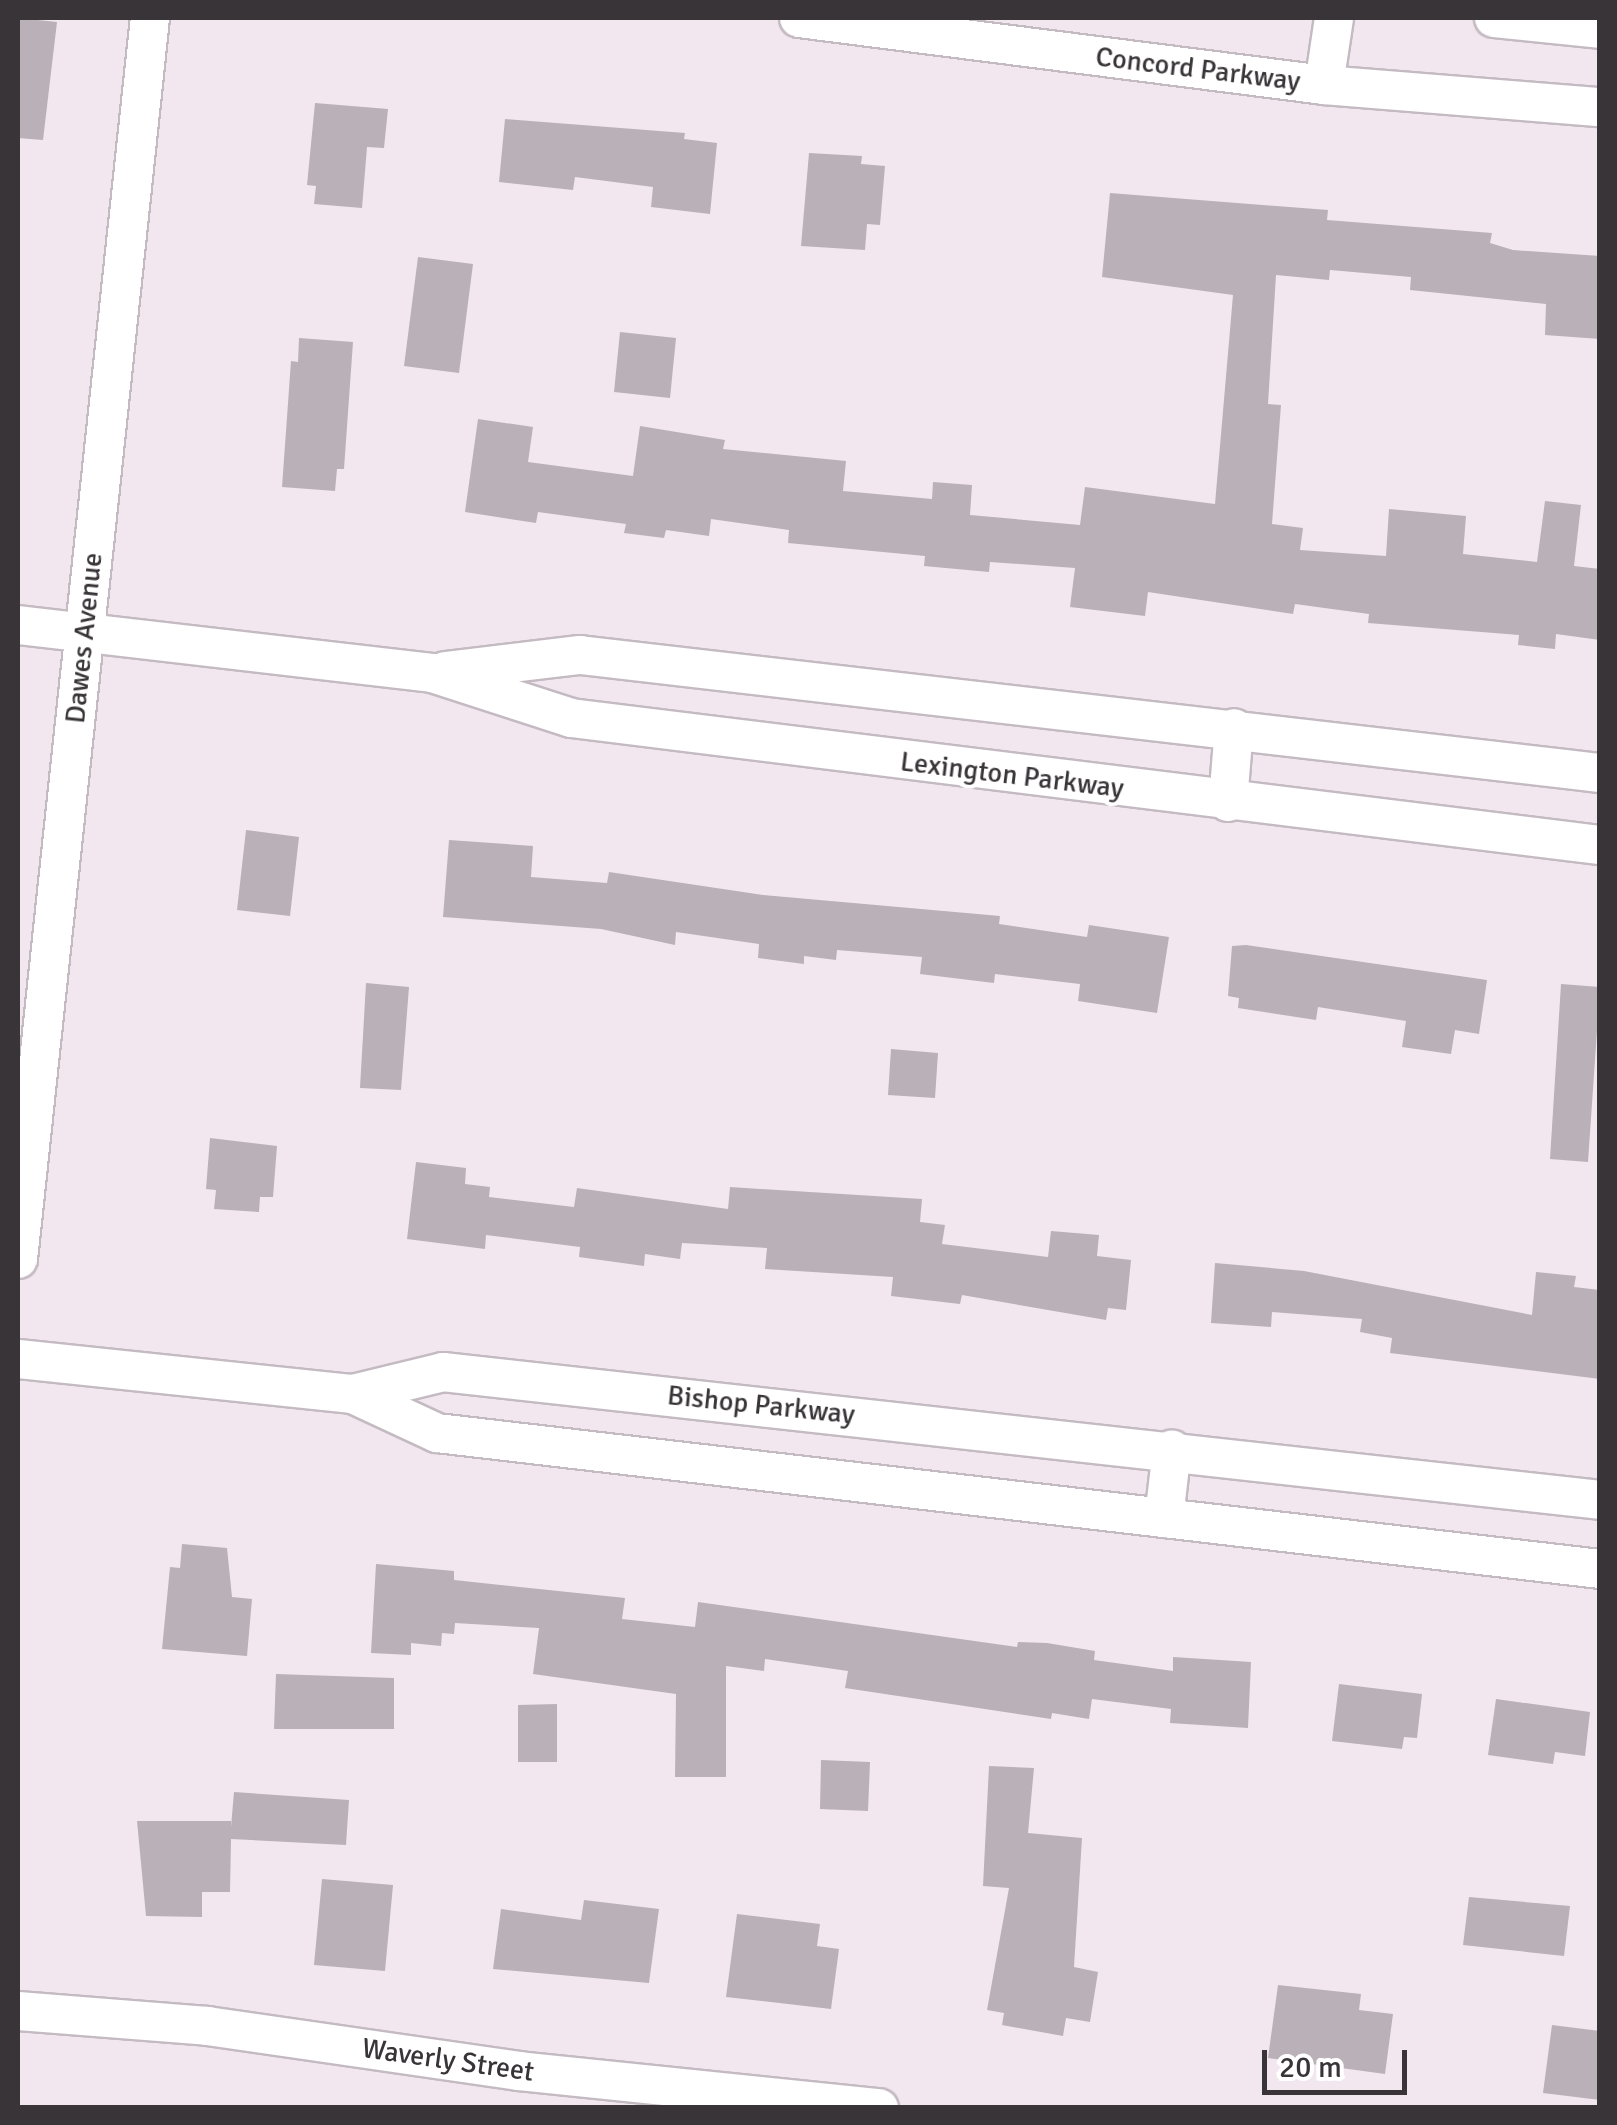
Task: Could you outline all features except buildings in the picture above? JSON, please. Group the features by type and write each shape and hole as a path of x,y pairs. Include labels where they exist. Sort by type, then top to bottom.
{"street":[{"name":"Dawes Avenue","path":"18,1259 150,18"},
{"name":"Concord Parkway","path":"799,18 1324,85 1600,107"},
{"path":"1324,85 1334,18"},
{"path":"1494,18 1600,29"},
{"name":"Lexington Parkway","path":"18,625 432,673 570,718 1600,845"},
{"name":"Lexington Parkway","path":"432,673 580,655 1600,773"},
{"path":"1228,802 1234,728"},
{"name":"Bishop Parkway","path":"18,1359 353,1394 437,1434 1600,1569"},
{"name":"Bishop Parkway","path":"353,1394 443,1372 1172,1449 1600,1500"},
{"path":"1164,1518 1172,1449"},
{"name":"Waverly Street","path":"18,2011 208,2026 520,2071 880,2108"}]}
